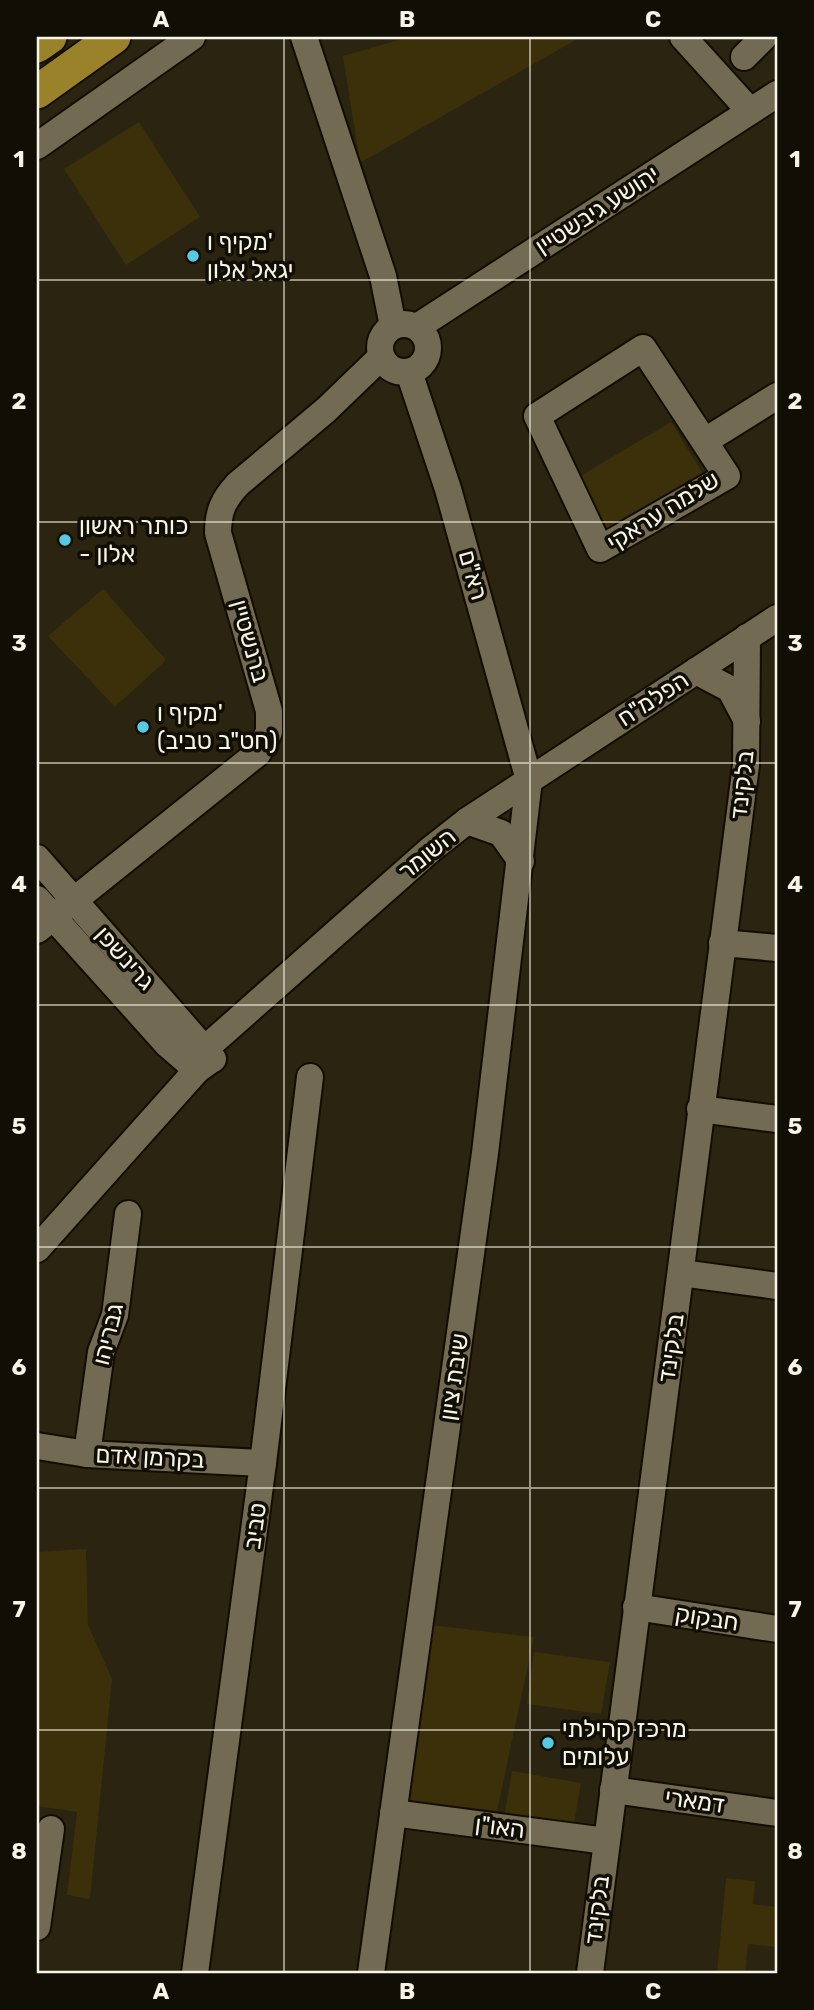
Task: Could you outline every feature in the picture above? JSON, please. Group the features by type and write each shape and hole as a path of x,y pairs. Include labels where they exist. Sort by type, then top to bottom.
{"main road":[{"path":"37,47 50,37"},
{"path":"37,92 114,37"}],"street":[{"path":"37,146 192,37"},
{"path":"304,37 383,276 405,327 427,340 427,356 423,363 409,372 390,368 381,357 380,343 405,327"},
{"path":"683,37 750,111"},
{"path":"744,57 764,37"},
{"name":"יהושע גיבשטיין","path":"405,327 777,94"},
{"name":"שלמה עראקי","path":"643,348 705,441 727,476 600,550 537,416 643,348"},
{"name":"ברנשטיין","path":"42,915 74,900 258,753 269,732 269,711 218,533 218,516 225,498 238,484 326,410 381,357"},
{"name":"רא\"ם","path":"409,372 448,489 529,780"},
{"name":"שלמה עראקי","path":"705,441 777,396"},
{"name":"הפלמ\"ח","path":"529,780 777,618"},
{"name":"בלקינד","path":"590,1973 746,765 747,637"},
{"name":"בלקינד","path":"696,671 730,690 748,722"},
{"path":"516,730 534,743 575,750"},
{"name":"השומר","path":"37,1248 206,1059 229,1048 330,936 467,821 529,780"},
{"name":"שיבת ציון","path":"371,1973 485,1153 529,780"},
{"path":"467,821 500,833 521,862"},
{"name":"גרינשפן","path":"37,858 206,1059"},
{"name":"גרינשפן","path":"42,915 168,1045 206,1059"},
{"path":"722,943 777,948"},
{"name":"טביב","path":"195,1973 263,1463 310,1077"},
{"path":"701,1109 777,1119"},
{"name":"גבריהו","path":"87,1454 101,1352 116,1315 128,1214"},
{"path":"681,1273 777,1286"},
{"name":"בקרמן אדם","path":"37,1446 87,1454 263,1463"},
{"name":"חבקוק","path":"636,1607 777,1629"},
{"name":"דמארי","path":"613,1790 734,1819 777,1813"},
{"name":"האו\"ן","path":"393,1813 606,1841"},
{"path":"37,1927 51,1829"}],"shaded area":[{"path":"409,37 581,37 360,163 343,56"},
{"path":"139,122 200,217 126,265 64,169"},
{"path":"671,422 705,477 603,535 575,479"},
{"path":"103,589 166,660 115,707 48,636"},
{"path":"86,1549 88,1625 112,1679 90,1899 67,1895 77,1812 37,1806 37,1552"},
{"path":"431,1625 534,1637 497,1811 409,1800"},
{"path":"534,1652 610,1662 601,1714 527,1704"},
{"path":"512,1771 581,1783 573,1830 504,1818"},
{"path":"726,1878 755,1881 753,1904 777,1907 777,1947 748,1944 745,1973 717,1973"}],"place":[{"name":"מקיף ו' יגאל אלון","path":"193,256"},
{"name":"כותר ראשון - אלון","path":"65,540"},
{"name":"מקיף ו' (חט\"ב טביב)","path":"143,727"},
{"name":"מרכז קהילתי עלומים","path":"548,1743"}]}
